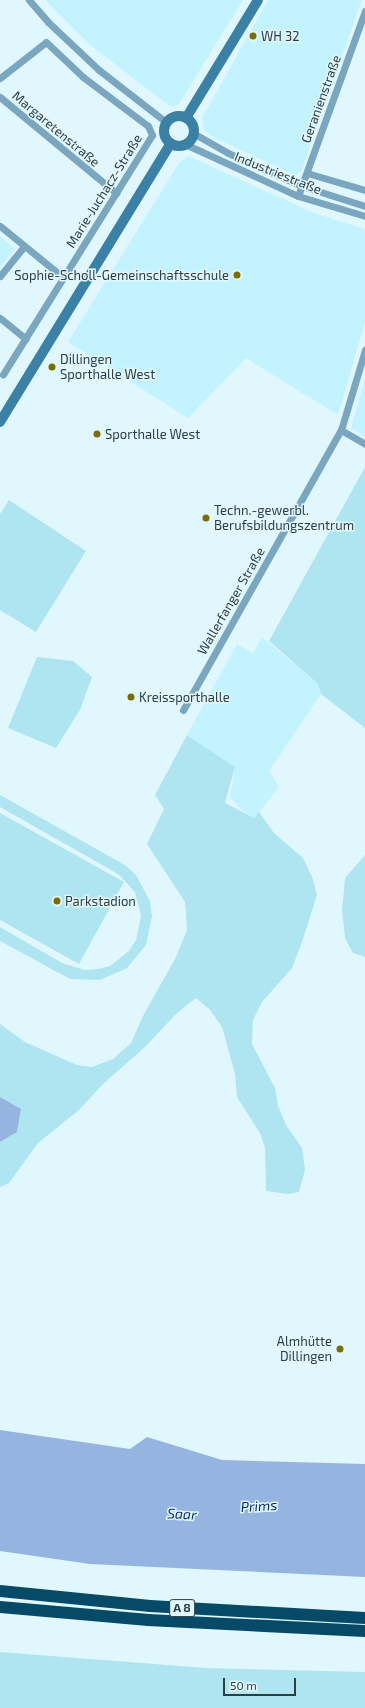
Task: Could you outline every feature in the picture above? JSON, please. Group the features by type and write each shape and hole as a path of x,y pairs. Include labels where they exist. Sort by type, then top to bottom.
{"highway":[{"name":"A 8","path":"0,1591 157,1606 365,1618"},
{"name":"A 8","path":"0,1606 148,1620 365,1631"}],"street":[{"path":"29,0 88,60 167,123"},
{"path":"186,118 258,0"},
{"name":"Geranienstraße","path":"298,196 365,11"},
{"name":"Marie-Juchacz-Straße","path":"0,78 46,42 83,77 152,132 151,138 3,374"},
{"name":"Margaretenstraße","path":"0,98 116,193"},
{"path":"177,116 186,118 192,124 194,133 185,144 171,143 164,132 167,123 177,116"},
{"name":"Industriestraße","path":"194,133 228,153 302,186 365,206"},
{"path":"0,422 171,143"},
{"name":"Industriestraße","path":"185,144 298,196 365,216"},
{"path":"307,173 365,190"},
{"path":"0,226 64,278"},
{"path":"0,276 24,246"},
{"path":"0,318 26,339"},
{"name":"Wallerfanger Straße","path":"183,710 341,430 365,350"},
{"path":"341,430 365,444"}],"shaded area":[{"path":"45,0 243,0 179,104 171,107 90,45"},
{"path":"268,0 362,0 301,172 295,175 211,136 204,130 202,118"},
{"name":"Sophie-Scholl-Gemeinschaftsschule","path":"188,156 314,213 365,229 365,322 338,415 246,358 188,418 68,342 179,163"},
{"path":"0,236 15,249 0,267"},
{"path":"365,379 365,437 351,428"},
{"path":"365,467 365,728 321,694 318,684 269,641"},
{"path":"9,500 86,551 36,632 0,610 0,514"},
{"path":"262,637 318,684 321,694 269,771 279,787 253,820 230,798 235,767 187,735 237,644 253,653"},
{"path":"37,657 73,661 92,677 80,710 56,748 8,728"},
{"path":"187,735 235,767 225,803 254,818 259,812 274,833 303,858 313,879 317,895 292,968 262,1002 253,1020 252,1044 275,1088 278,1106 286,1125 302,1148 305,1170 299,1192 288,1194 266,1191 265,1148 260,1133 237,1097 235,1074 222,1027 210,1010 196,998 177,1013 145,1047 103,1084 79,1110 38,1143 9,1183 0,1187 0,1142 17,1132 21,1109 0,1097 0,1024 25,1042 77,1065 92,1067 113,1059 131,1043 144,1014 175,959 187,930 185,902 147,844 164,809 155,795"},
{"path":"0,795 125,865 136,875 150,901 152,916 146,945 127,968 100,980 70,979 0,941 0,927 62,963 85,970 98,969 110,966 129,951 136,940 141,916 135,892 118,874 0,807"},
{"name":"Parkstadion","path":"0,813 124,882 79,964 0,920"},
{"path":"365,855 365,957 353,953 345,938 342,910 345,878"},
{"path":"0,1652 206,1668 365,1672 365,1708 0,1708"}],"water":[{"path":"0,1097 21,1109 17,1132 0,1142"},
{"path":"0,1430 130,1449 147,1437 222,1460 365,1464 365,1577 90,1564 0,1551"}],"place":[{"name":"WH 32","path":"253,36"},
{"name":"Sophie-Scholl-Gemeinschaftsschule","path":"237,275"},
{"name":"Dillingen Sporthalle West","path":"52,367"},
{"name":"Sporthalle West","path":"97,434"},
{"name":"Techn.-gewerbl. Berufsbildungszentrum","path":"206,518"},
{"name":"Kreissporthalle","path":"131,697"},
{"name":"Parkstadion","path":"57,901"},
{"name":"Almhütte Dillingen","path":"340,1349"}],"water label":[{"name":"Prims","path":"259,1506"},
{"name":"Saar","path":"182,1514"}]}
